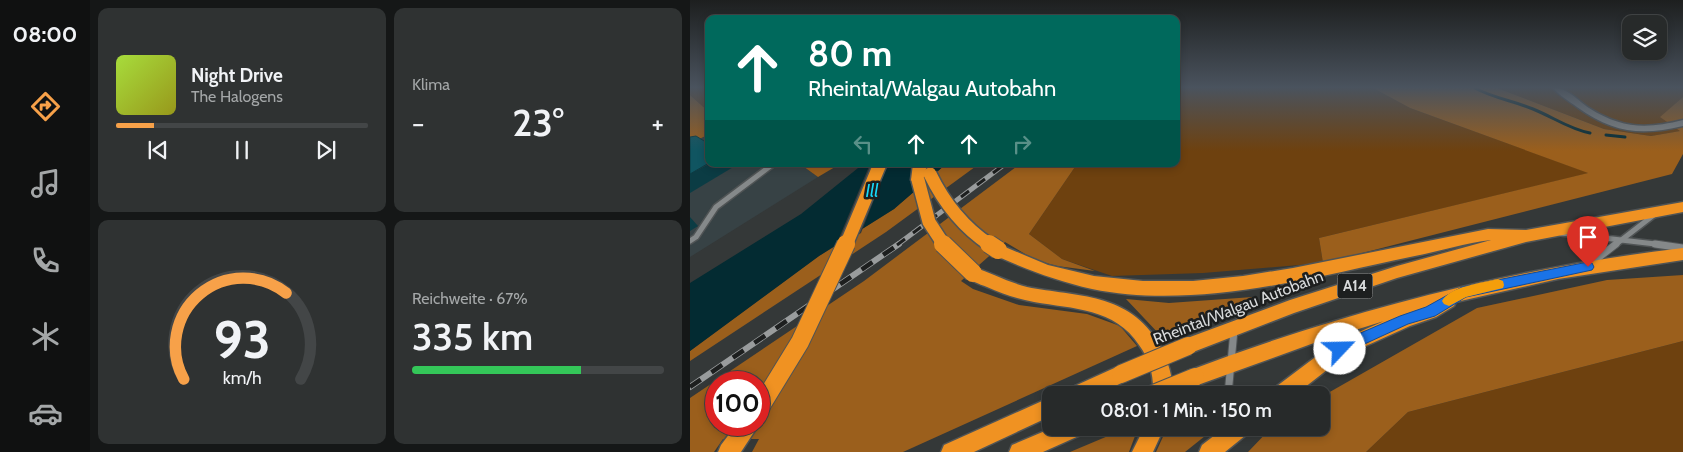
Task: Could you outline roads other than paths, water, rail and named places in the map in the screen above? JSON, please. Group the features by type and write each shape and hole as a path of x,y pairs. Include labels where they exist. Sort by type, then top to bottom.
{"highway":[{"path":"770,391 800,342 838,264 879,167"},
{"path":"920,167 918,180 922,201 929,223 945,248 973,273 1010,289 1095,304 1118,313 1138,329 1156,355 1162,373 1163,386"},
{"path":"927,167 939,194 951,212 982,241 1046,272 1082,281 1123,287 1166,290 1237,284 1299,274 1492,234 1526,236"},
{"name":"Rheintal/Walgau Autobahn","path":"1095,386 1234,328 1290,307 1397,272 1526,236 1683,208"},
{"name":"A14","path":"1171,386 1335,327 1462,292 1588,267 1683,254"},
{"path":"1292,386 1340,349 1405,320 1430,312 1462,292"},
{"path":"951,452 1042,410"},
{"path":"728,452 740,436"},
{"path":"734,452 743,436"},
{"path":"1019,452 1056,436"},
{"path":"1142,452 1150,436"}],"street":[{"path":"1586,109 1605,122 1628,129 1642,131 1683,123"}],"lane":[{"path":"690,240 696,237 716,206 734,195 768,167"},
{"path":"1588,267 1658,212"},
{"path":"1548,232 1623,239 1683,248"},
{"path":"1229,386 1234,328"}],"water":[{"name":"Ill","path":"859,167 943,167 894,209 819,256 690,351 690,283 801,214"}],"waterway":[{"path":"1533,109 1568,126 1590,133"},
{"path":"1606,135 1625,137"}],"railway":[{"path":"897,245 1001,167"},
{"path":"690,387 899,244"}]}
